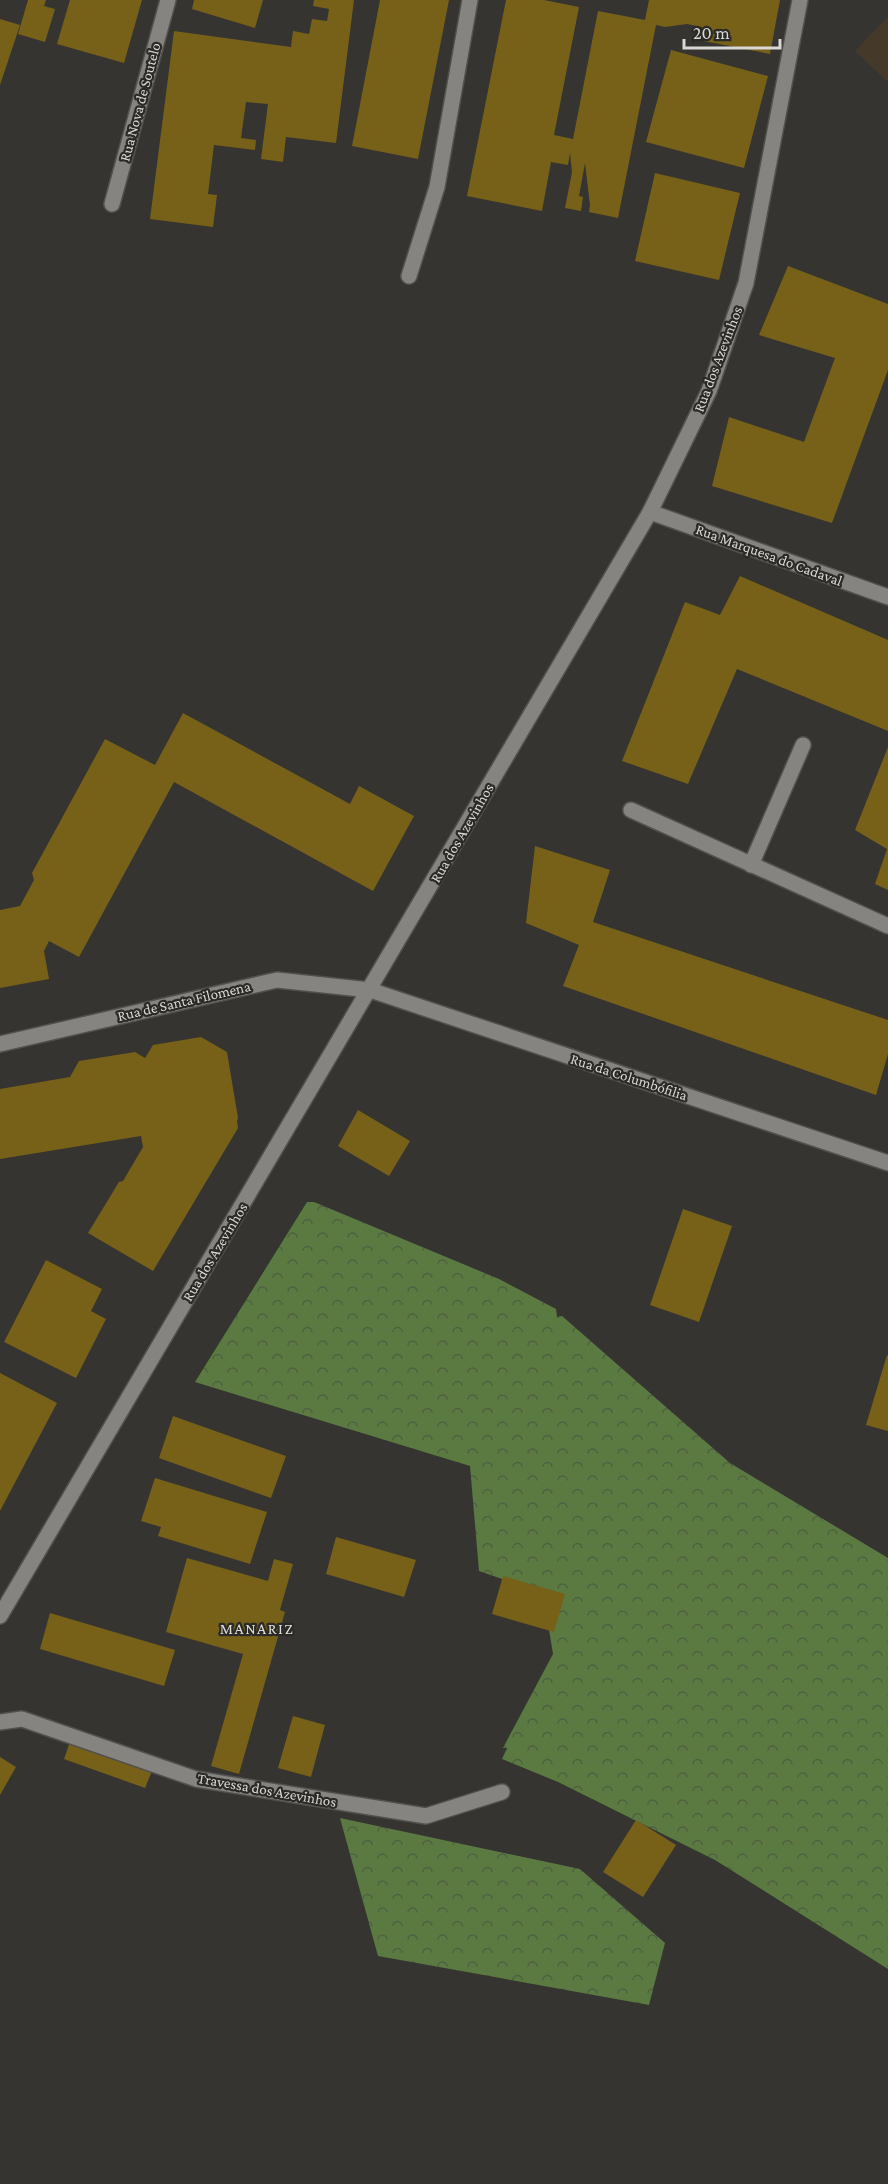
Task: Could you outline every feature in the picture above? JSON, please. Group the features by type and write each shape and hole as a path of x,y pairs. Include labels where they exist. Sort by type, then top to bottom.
{"street":[{"name":"Rua Nova de Soutelo","path":"112,204 168,0"},
{"path":"409,276 437,188 470,0"},
{"name":"Rua dos Azevinhos","path":"0,1616 650,512 709,391 746,283 800,0"},
{"name":"Rua Marquesa do Cadaval","path":"650,512 888,597"},
{"path":"751,865 803,745"},
{"path":"630,810 888,926"},
{"name":"Rua de Santa Filomena","path":"0,1044 277,980 370,990"},
{"name":"Rua da Columbófilia","path":"370,990 888,1163"},
{"name":"Travessa dos Azevinhos","path":"0,1722 22,1719 196,1779 426,1816 502,1792"}],"shaded area":[{"path":"888,17 888,82 855,51"}],"green space":[{"path":"307,1202 314,1202 499,1279 556,1309 557,1317 562,1316 730,1463 888,1558 888,1969 715,1860 558,1782 502,1759 507,1748 503,1748 553,1654 543,1593 479,1571 470,1466 195,1382"},
{"path":"340,1818 580,1869 665,1943 649,2005 378,1956"}],"building":[{"path":"28,0 46,0 44,6 55,9 45,42 18,34"},
{"path":"70,0 142,0 124,63 57,44"},
{"path":"194,0 263,0 255,28 192,9"},
{"path":"314,0 354,0 336,143 286,137 283,162 261,159 268,104 246,102 241,138 256,140 255,150 214,145 208,194 217,195 213,227 150,219 174,31 291,47 293,31 309,34 312,19 327,21 329,9 313,6"},
{"path":"380,0 449,0 418,159 352,146"},
{"path":"506,0 544,0 579,7 554,135 573,139 598,11 645,20 649,0 780,0 770,54 704,41 702,27 687,24 665,27 656,25 618,218 589,212 585,163 579,196 583,197 581,211 565,208 572,172 570,153 568,165 551,162 542,211 467,196"},
{"path":"0,19 20,25 0,85"},
{"path":"671,50 768,76 744,168 646,142"},
{"path":"655,173 740,193 719,280 635,261"},
{"path":"788,266 888,304 888,370 832,523 712,486 729,417 804,442 835,358 759,335"},
{"path":"740,576 888,640 888,731 737,669 688,784 622,761 685,602 720,615"},
{"path":"183,713 350,804 359,786 414,816 373,891 174,782 79,957 49,941 44,951 49,979 0,988 0,910 20,906 34,880 32,873 105,739 155,765"},
{"path":"888,747 888,890 875,884 887,849 855,830"},
{"path":"535,846 610,870 593,922 888,1020 888,1054 876,1095 563,986 579,945 526,923"},
{"path":"201,1037 227,1052 238,1128 153,1271 88,1233 143,1147 141,1136 0,1159 0,1089 70,1077 79,1061 135,1052 145,1058 153,1045"},
{"path":"358,1110 410,1141 389,1176 338,1146"},
{"path":"683,1209 732,1226 699,1322 650,1305"},
{"path":"46,1260 102,1289 91,1311 106,1319 76,1378 4,1342"},
{"path":"888,1356 888,1431 866,1425"},
{"path":"0,1373 57,1403 0,1511"},
{"path":"173,1416 286,1456 271,1498 159,1458"},
{"path":"155,1478 267,1512 250,1564 158,1536 161,1527 141,1521"},
{"path":"336,1537 416,1560 404,1597 326,1574"},
{"path":"187,1558 268,1581 274,1559 293,1564 280,1610 285,1612 239,1774 211,1766 243,1654 166,1632"},
{"path":"503,1576 565,1594 554,1632 492,1614"},
{"path":"50,1613 175,1650 164,1686 40,1649"},
{"path":"293,1716 325,1725 311,1777 278,1768"},
{"path":"70,1742 152,1771 145,1788 64,1759"},
{"path":"0,1757 16,1767 0,1795"},
{"path":"636,1820 676,1845 643,1897 603,1872"}],"district":[{"name":"MANARIZ","path":"257,1628"}]}
